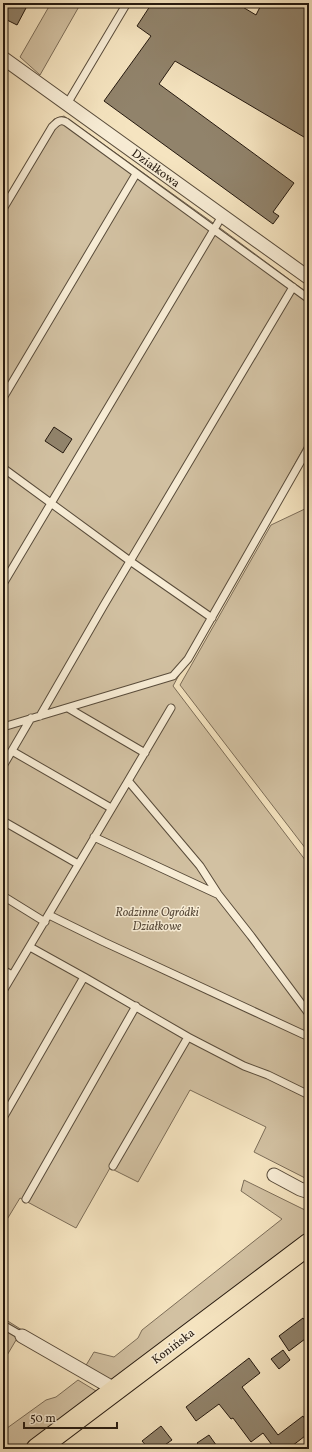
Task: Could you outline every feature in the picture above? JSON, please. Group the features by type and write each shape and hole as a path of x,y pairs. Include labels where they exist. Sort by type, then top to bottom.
{"main road":[{"name":"Konińska","path":"37,1449 309,1244"}],"street":[{"name":"Działkowa","path":"3,58 309,278"},
{"path":"274,1175 300,1189 309,1192"},
{"path":"22,1336 116,1390"}],"lane":[{"path":"67,104 127,3"},
{"path":"3,209 52,127 58,121 62,120 309,299"},
{"path":"3,398 136,174"},
{"path":"3,584 222,216"},
{"path":"40,716 130,561 293,287"},
{"path":"3,727 173,676 188,659 309,447"},
{"path":"3,468 130,561 212,618"},
{"path":"68,708 144,752"},
{"path":"3,992 171,708"},
{"path":"3,766 32,718"},
{"path":"12,751 111,808"},
{"path":"128,781 200,866 218,894 309,1014"},
{"path":"3,822 78,864"},
{"path":"94,837 218,894"},
{"path":"3,896 45,922"},
{"path":"49,915 309,1037"},
{"path":"30,947 188,1037 244,1066 268,1075 309,1095"},
{"path":"3,970 12,975"},
{"path":"3,1118 84,977"},
{"path":"26,1199 136,1006"},
{"path":"113,1166 188,1037"},
{"path":"3,1325 22,1336"}],"green space":[{"path":"51,3 81,3 40,75 20,57"},
{"name":"Rodzinne Ogródki Działkowe","path":"64,116 309,294 309,438 173,686 309,865 309,1180 254,1152 266,1127 190,1090 138,1182 110,1168 76,1228 20,1198 3,1226 3,204 54,119"},
{"path":"309,507 309,853 180,685 271,525"},
{"path":"244,1180 309,1211 309,1237 124,1378 110,1380 85,1367 94,1352 114,1357 138,1338 142,1330 282,1219 241,1191"},
{"path":"3,1318 22,1330 3,1362"},
{"path":"78,1380 101,1394 28,1449 3,1449 3,1431 46,1400 56,1397"}],"building":[{"path":"5,3 16,3 26,8 17,25 3,18 3,8"},
{"path":"152,3 236,3 256,15 262,3 309,3 309,140 175,61 159,84 294,183 273,212 279,216 273,224 104,101 151,36 137,26"},
{"path":"54,427 72,439 63,453 45,441"},
{"path":"303,1318 309,1326 309,1336 289,1351 279,1336"},
{"path":"283,1350 290,1360 279,1369 271,1359"},
{"path":"249,1358 260,1373 242,1387 278,1435 303,1416 309,1425 309,1433 288,1449 275,1449 263,1433 251,1442 233,1418 231,1419 219,1404 196,1421 186,1407"},
{"path":"161,1426 172,1440 159,1449 149,1449 142,1441"},
{"path":"209,1435 219,1449 202,1449 197,1443"}]}
